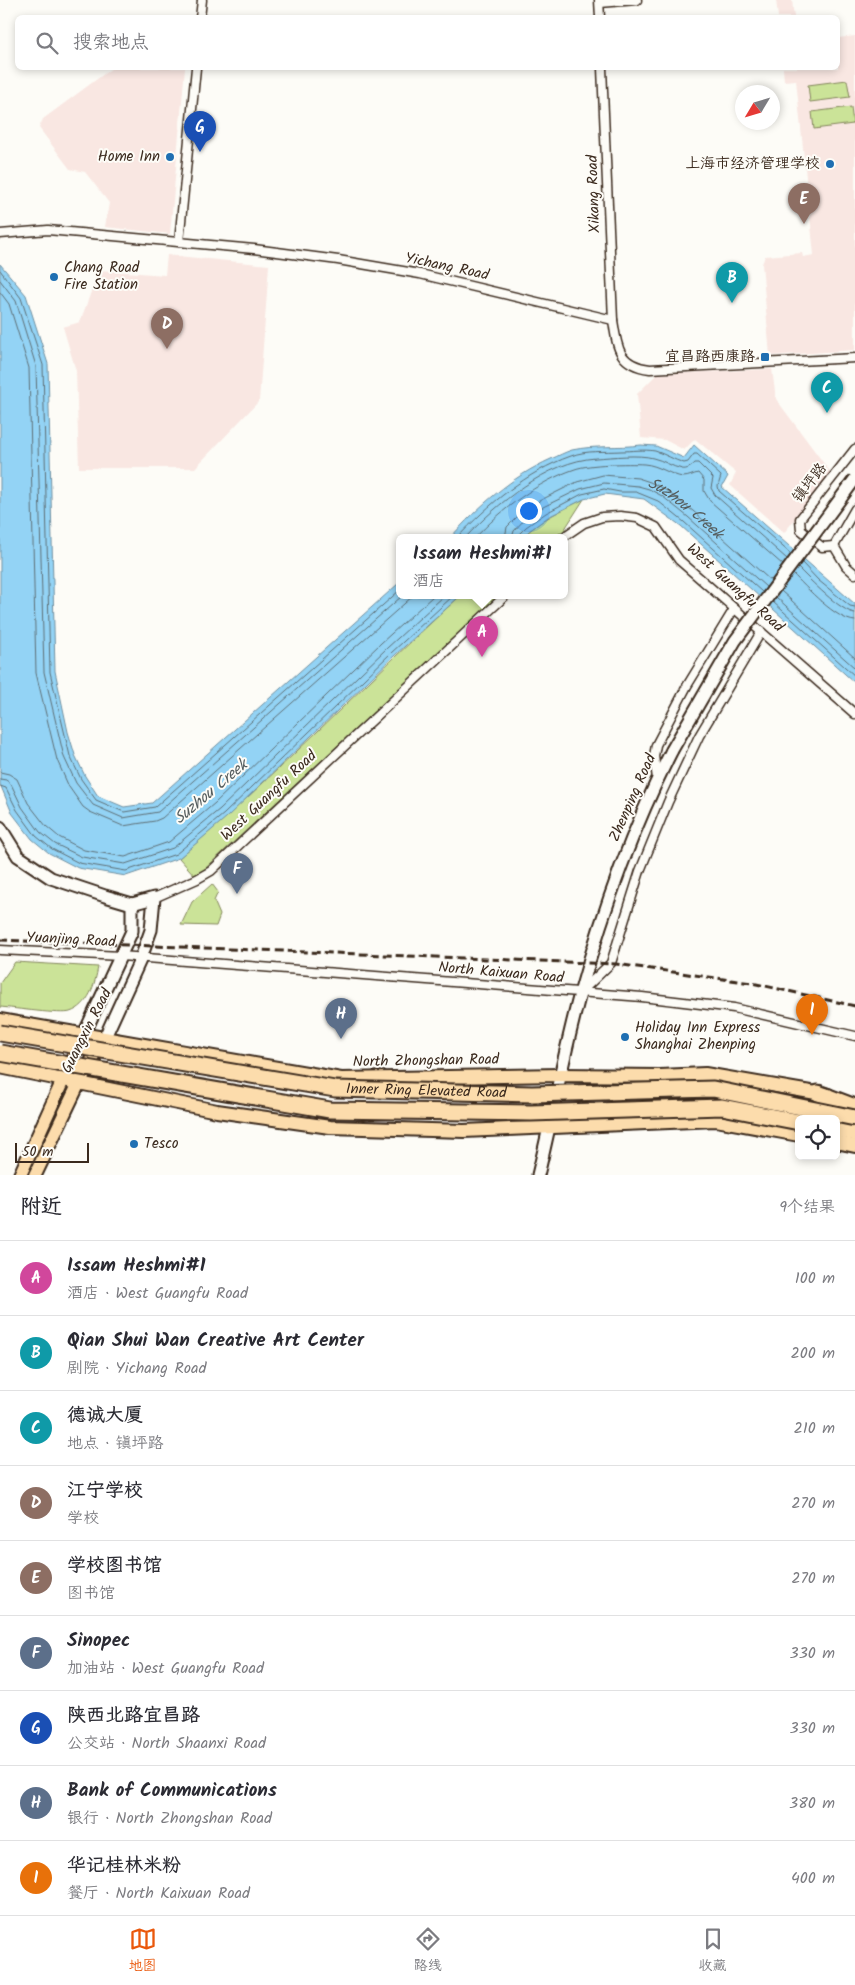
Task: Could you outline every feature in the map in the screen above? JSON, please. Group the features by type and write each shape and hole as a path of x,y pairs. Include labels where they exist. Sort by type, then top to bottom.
{"highway":[{"name":"Inner Ring Elevated Road","path":"0,1033 335,1089 532,1094 713,1089 855,1118"},
{"name":"Inner Ring Elevated Road","path":"0,1053 330,1110 531,1113 722,1107 795,1121"},
{"path":"818,1093 855,1107"},
{"path":"840,1130 855,1133"}],"main road":[{"name":"Zhenping Road","path":"538,1175 580,993 602,919 620,864 657,779 736,642 855,479"},
{"path":"0,827 18,856 50,878 132,904"},
{"name":"West Guangfu Road","path":"132,904 154,898"},
{"name":"Guangxin Road","path":"35,1175 79,1083 105,1038 141,958 151,930 154,898"},
{"name":"Guangxin Road","path":"20,1175 132,931 132,904"},
{"name":"North Zhongshan Road","path":"0,1020 341,1079 706,1074 855,1099"},
{"path":"0,1067 217,1111 330,1127 464,1131 716,1120 795,1135"},
{"path":"840,1143 855,1146"}],"street":[{"path":"200,15 202,0"},
{"path":"600,15 600,2 637,0"},
{"path":"179,242 196,70"},
{"name":"Xikang Road","path":"602,70 613,320"},
{"name":"Yichang Road","path":"0,234 48,230 254,249 420,274 613,320"},
{"path":"613,320 621,355 639,368 683,368 855,358"},
{"name":"镇坪路","path":"834,546 822,548 801,530 800,519 855,449"},
{"path":"855,509 834,546 846,566 855,574"},
{"name":"West Guangfu Road","path":"568,534 584,522 602,517 620,516 637,518 656,527 679,560 855,714"},
{"name":"West Guangfu Road","path":"154,898 211,871 502,599"},
{"path":"657,779 654,756 656,746 688,686 734,609"},
{"path":"580,993 611,963 640,871 668,802 699,736 761,632"},
{"name":"Yuanjing Road","path":"0,950 141,958"},
{"name":"North Kaixuan Road","path":"141,958 642,997 734,1008 855,1036"}],"shaded area":[{"path":"776,0 792,0 794,15 778,15"},
{"path":"855,36 855,350 770,356 762,264 765,256 802,253 803,257 814,255 796,80 784,81 783,70 840,70 840,38"},
{"path":"109,70 185,70 170,234 105,227 109,203 85,172 70,169 39,128 43,119"},
{"path":"167,255 269,265 259,401 195,468 79,468 76,371 63,327 80,322 99,270 165,275"},
{"path":"772,369 776,399 831,473 784,533 730,485 736,473 695,439 684,450 665,440 641,438 637,394 657,374"}],"green space":[{"path":"847,80 850,97 810,102 808,85"},
{"path":"851,107 853,124 814,129 812,112"},
{"path":"584,499 562,534 527,534 543,521"},
{"path":"457,599 496,599 196,877 179,858 251,794"},
{"path":"212,884 218,892 214,901 220,915 216,926 181,925 192,902"},
{"path":"15,962 98,967 93,987 82,1005 70,1012 58,1013 0,1007 0,983"}],"water":[{"name":"Suzhou Creek","path":"0,264 26,295 48,364 55,671 75,755 85,776 98,796 124,807 152,803 396,586 396,599 457,599 394,656 227,817 179,858 126,876 78,868 49,853 32,839 12,813 0,784"},
{"name":"Suzhou Creek","path":"694,445 728,476 722,487 855,604 855,683 681,526 644,499 605,494 584,499 548,517 526,534 454,534 496,493 536,466 569,451 581,448 656,446 684,458"}],"railway":[{"path":"0,940 616,964 752,983 855,1006"}],"place":[{"name":"陕西北路宜昌路","path":"200,152"},
{"name":"Home Inn","path":"170,157"},
{"name":"上海市经济管理学校","path":"830,164"},
{"name":"学校图书馆","path":"804,224"},
{"name":"Chang Road Fire Station","path":"54,277"},
{"name":"Qian Shui Wan Creative Art Center","path":"732,303"},
{"name":"江宁学校","path":"167,349"},
{"name":"宜昌路西康路","path":"765,357"},
{"name":"德诚大厦","path":"827,413"},
{"name":"Issam Heshmi#1","path":"482,657"},
{"name":"Sinopec","path":"237,894"},
{"name":"华记桂林米粉","path":"812,1035"},
{"name":"Holiday Inn Express Shanghai Zhenping","path":"625,1037"},
{"name":"Bank of Communications","path":"341,1039"},
{"name":"Tesco","path":"134,1144"}]}
